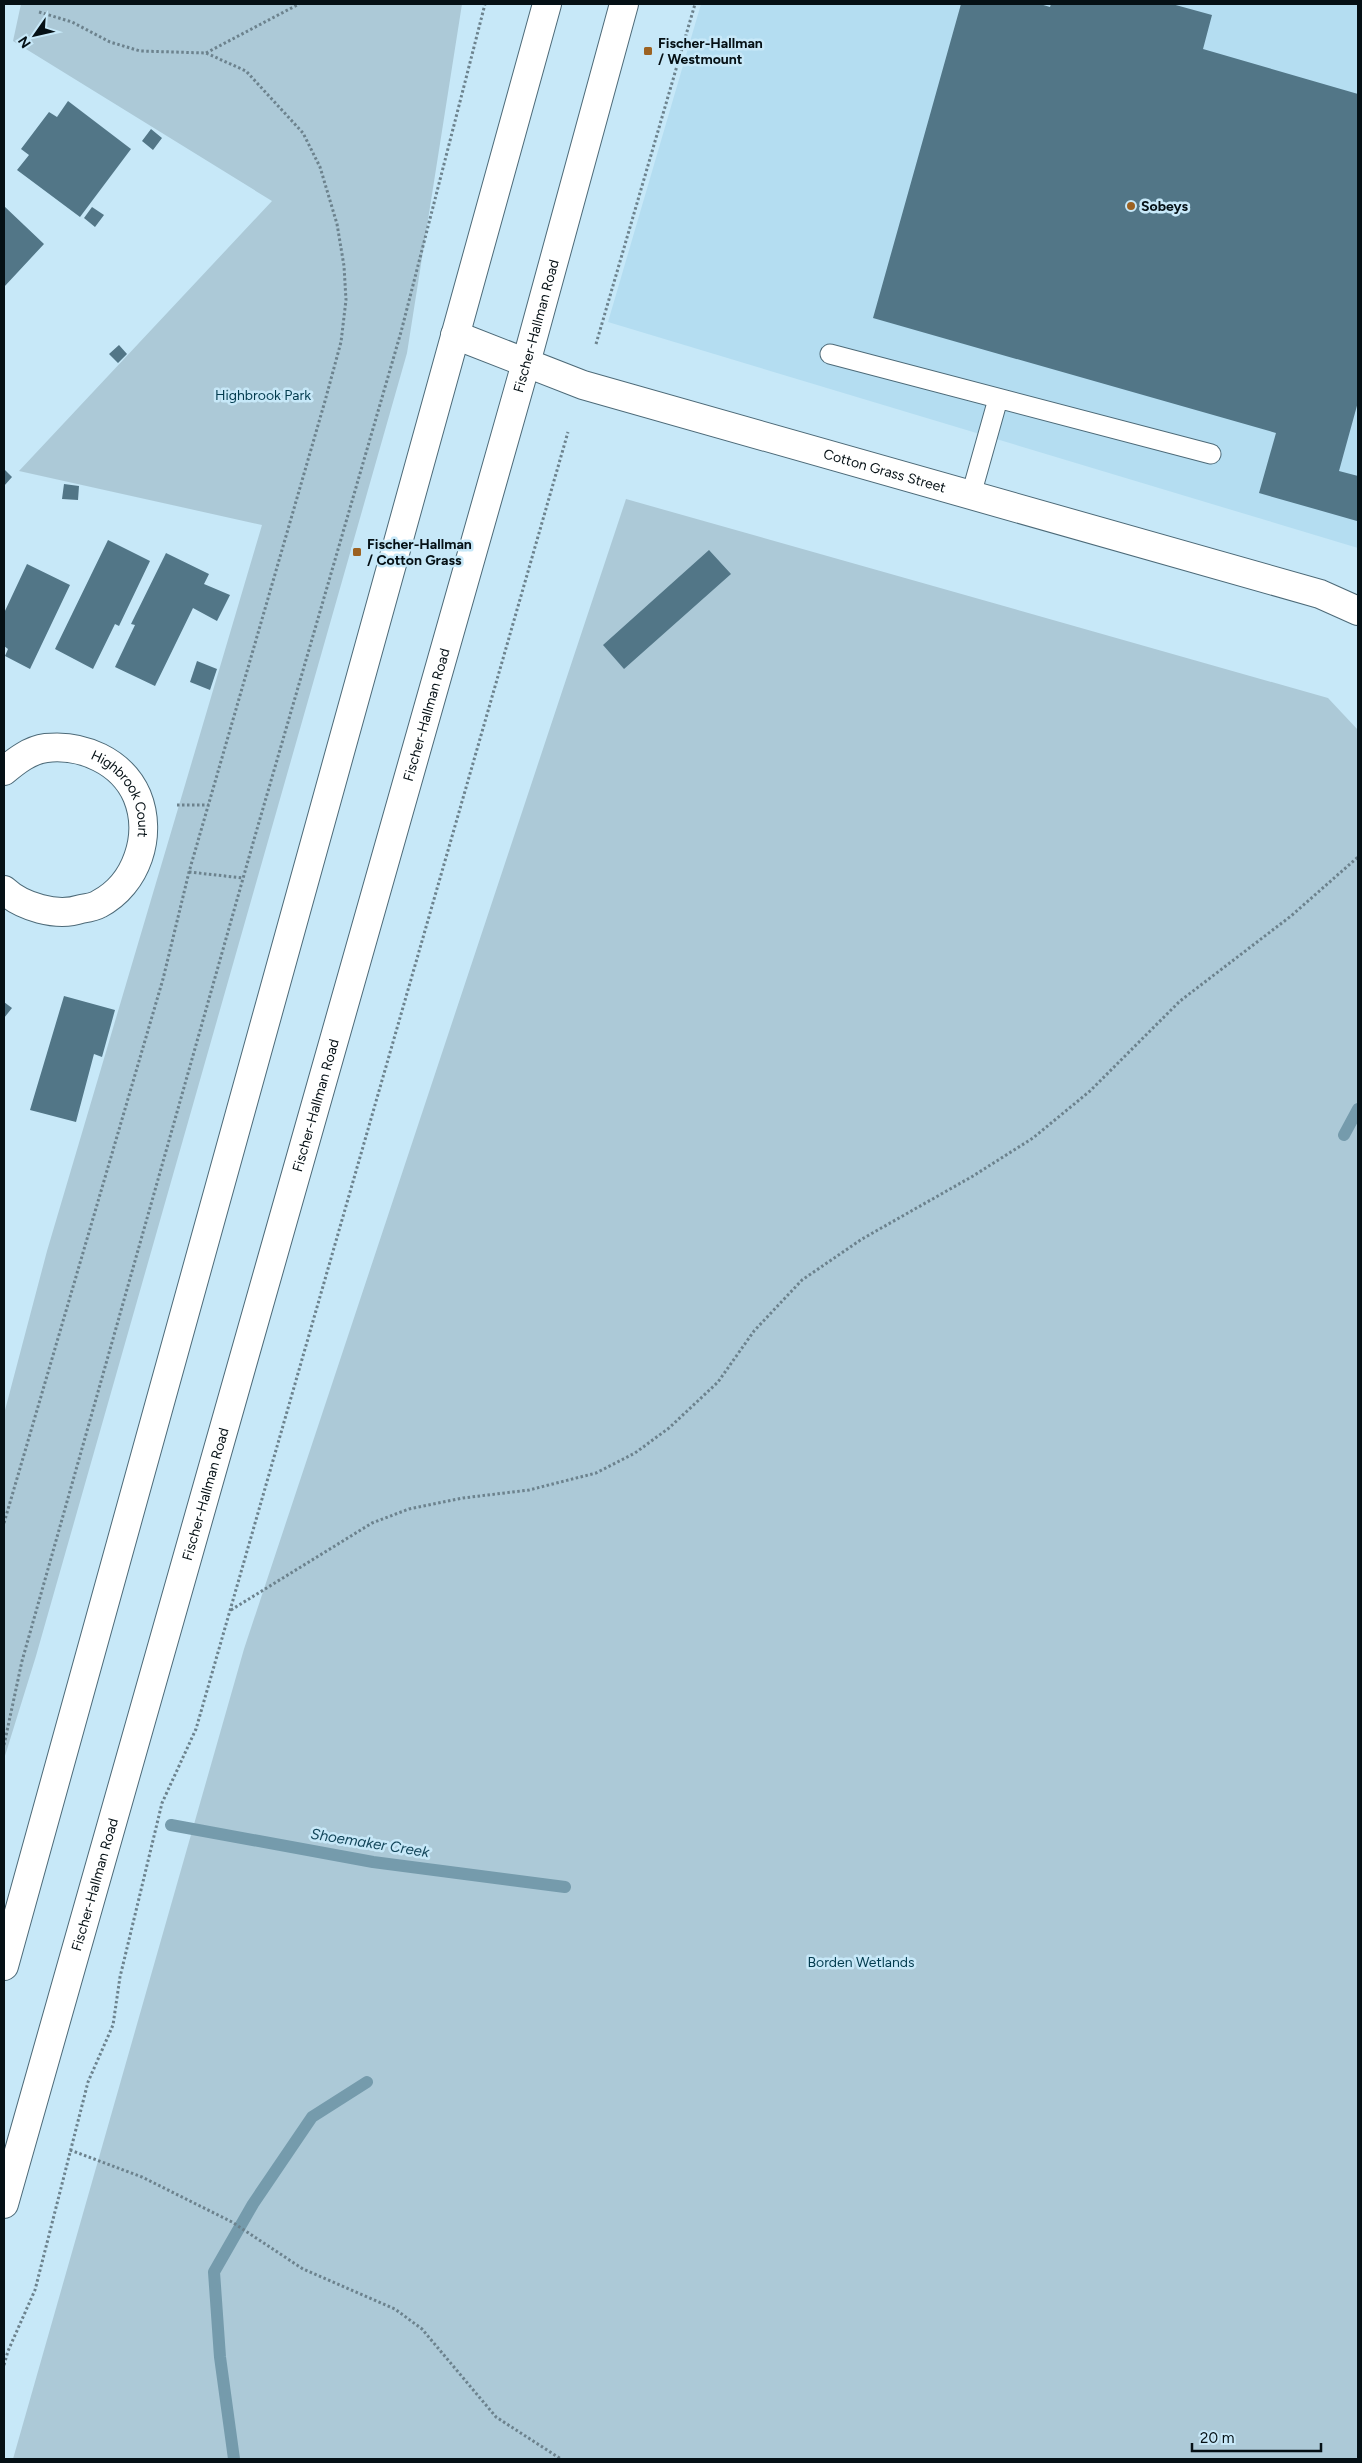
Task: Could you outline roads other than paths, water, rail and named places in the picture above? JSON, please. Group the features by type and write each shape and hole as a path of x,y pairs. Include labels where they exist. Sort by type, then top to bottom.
{"main road":[{"path":"4,1966 547,4"},
{"name":"Fischer-Hallman Road","path":"4,2204 526,363 624,4"},
{"name":"Cotton Grass Street","path":"456,335 583,385 1320,594 1358,611"},
{"name":"Cotton Grass Street","path":"1320,594 1358,597"},
{"name":"Highbrook Court","path":"4,771 18,758 45,748 76,748 103,758 120,772 136,795 142,814 143,842 138,860 124,885 99,904 71,912 31,907 4,890"}],"lane":[{"path":"830,354 1211,454"},
{"path":"971,495 998,399"}],"waterway":[{"path":"1344,1135 1358,1109"},
{"name":"Shoemaker Creek","path":"171,1825 373,1862 565,1887"},
{"path":"234,2459 220,2357 214,2272 253,2204 312,2117 367,2082"}],"place":[{"name":"Fischer-Hallman / Westmount","path":"648,51"},
{"name":"Sobeys","path":"1131,206"},
{"name":"Fischer-Hallman / Cotton Grass","path":"357,552"}],"park label":[{"name":"Highbrook Park","path":"263,395"},
{"name":"Borden Wetlands","path":"861,1962"}]}
